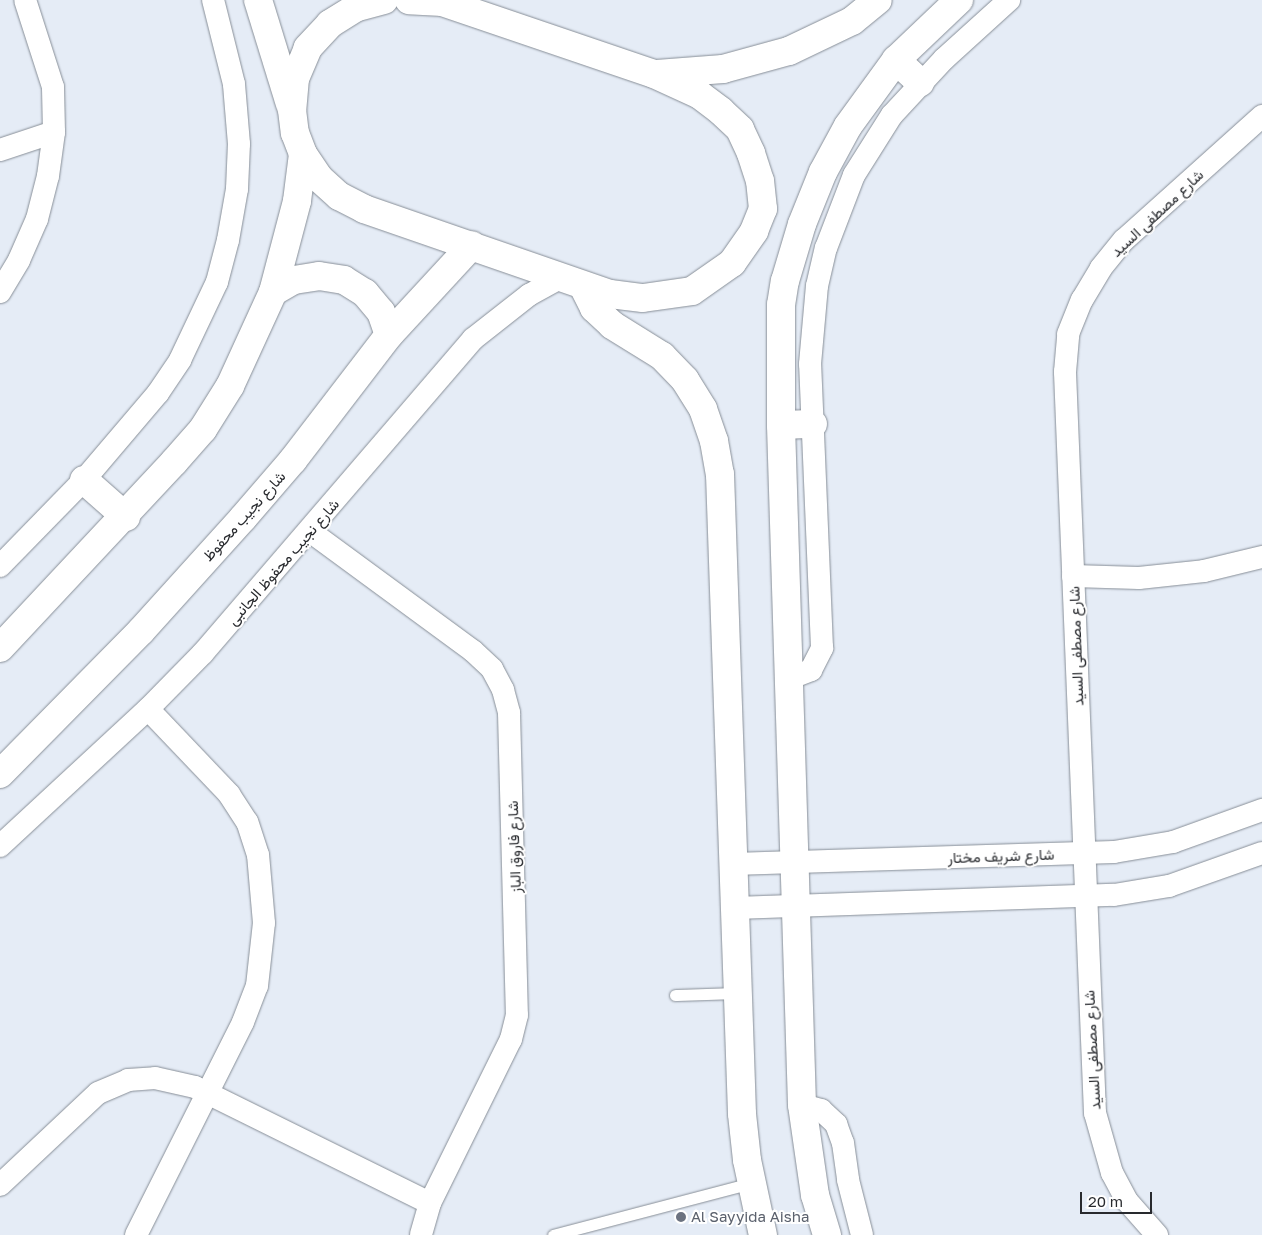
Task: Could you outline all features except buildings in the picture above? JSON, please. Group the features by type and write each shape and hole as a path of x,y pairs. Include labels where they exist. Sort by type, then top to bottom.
{"street":[{"path":"0,292 19,260 37,219 48,176 54,132 53,87 25,0"},
{"path":"0,566 84,480 158,393 180,360 217,282 228,240 237,189 239,144 234,84 212,0"},
{"path":"258,0 292,110 295,133 303,154 318,178 339,196 364,209 572,281 643,298 692,291 732,263 754,231 763,209 760,181 740,129 700,95 654,74 441,1 409,0"},
{"path":"292,110 295,78 308,48 330,24 358,7 384,0"},
{"path":"654,74 723,69 790,52 852,21 878,0"},
{"path":"827,1235 815,1195 802,1104 781,425 781,305 785,281 802,224 823,172 848,126 896,60 959,0"},
{"path":"788,679 811,670 822,648 813,424 812,325 826,248 854,175 892,115 920,82 1009,0"},
{"path":"896,60 920,82"},
{"name":"شارع مصطفى السيد","path":"1158,1235 1127,1201 1101,1143 1094,1112 1065,372 1068,334 1082,300 1101,268 1124,240 1262,116"},
{"path":"0,150 54,132"},
{"path":"0,648 126,517 203,429 230,386 273,292 297,201 303,154"},
{"path":"763,209 802,224"},
{"name":"شارع نجيب محفوظ","path":"0,774 141,631 243,518 293,460 389,335 472,245"},
{"path":"273,292 303,278 319,276 344,280 365,293 381,312 389,335"},
{"path":"572,281 594,308 612,325 662,356 685,380 702,409 714,441 720,474 742,1114 751,1183 763,1235"},
{"name":"شارع نجيب محفوظ الجانبى","path":"0,846 148,709 311,532 473,339 522,300 572,281"},
{"path":"781,425 813,424"},
{"path":"84,480 126,517"},
{"name":"شارع فاروق الباز","path":"311,532 474,651 492,670 503,690 509,713 517,1015 511,1039 430,1203 421,1235"},
{"path":"1073,576 1139,578 1204,571 1262,557"},
{"path":"136,1235 243,1022 257,986 264,923 258,855 247,822 228,794 148,709"},
{"name":"شارع شريف مختار","path":"733,864 1084,853 1173,842 1262,810"},
{"path":"735,908 1086,897 1169,886 1262,852"},
{"path":"0,1185 98,1093 112,1086 155,1078 182,1083 207,1094 430,1203"},
{"path":"802,1104 821,1110 836,1124 843,1142 848,1180 862,1235"}],"lane":[{"path":"675,995 738,993"},
{"path":"553,1235 751,1183"}],"place":[{"name":"Al Sayyida Aisha","path":"681,1217"}]}
